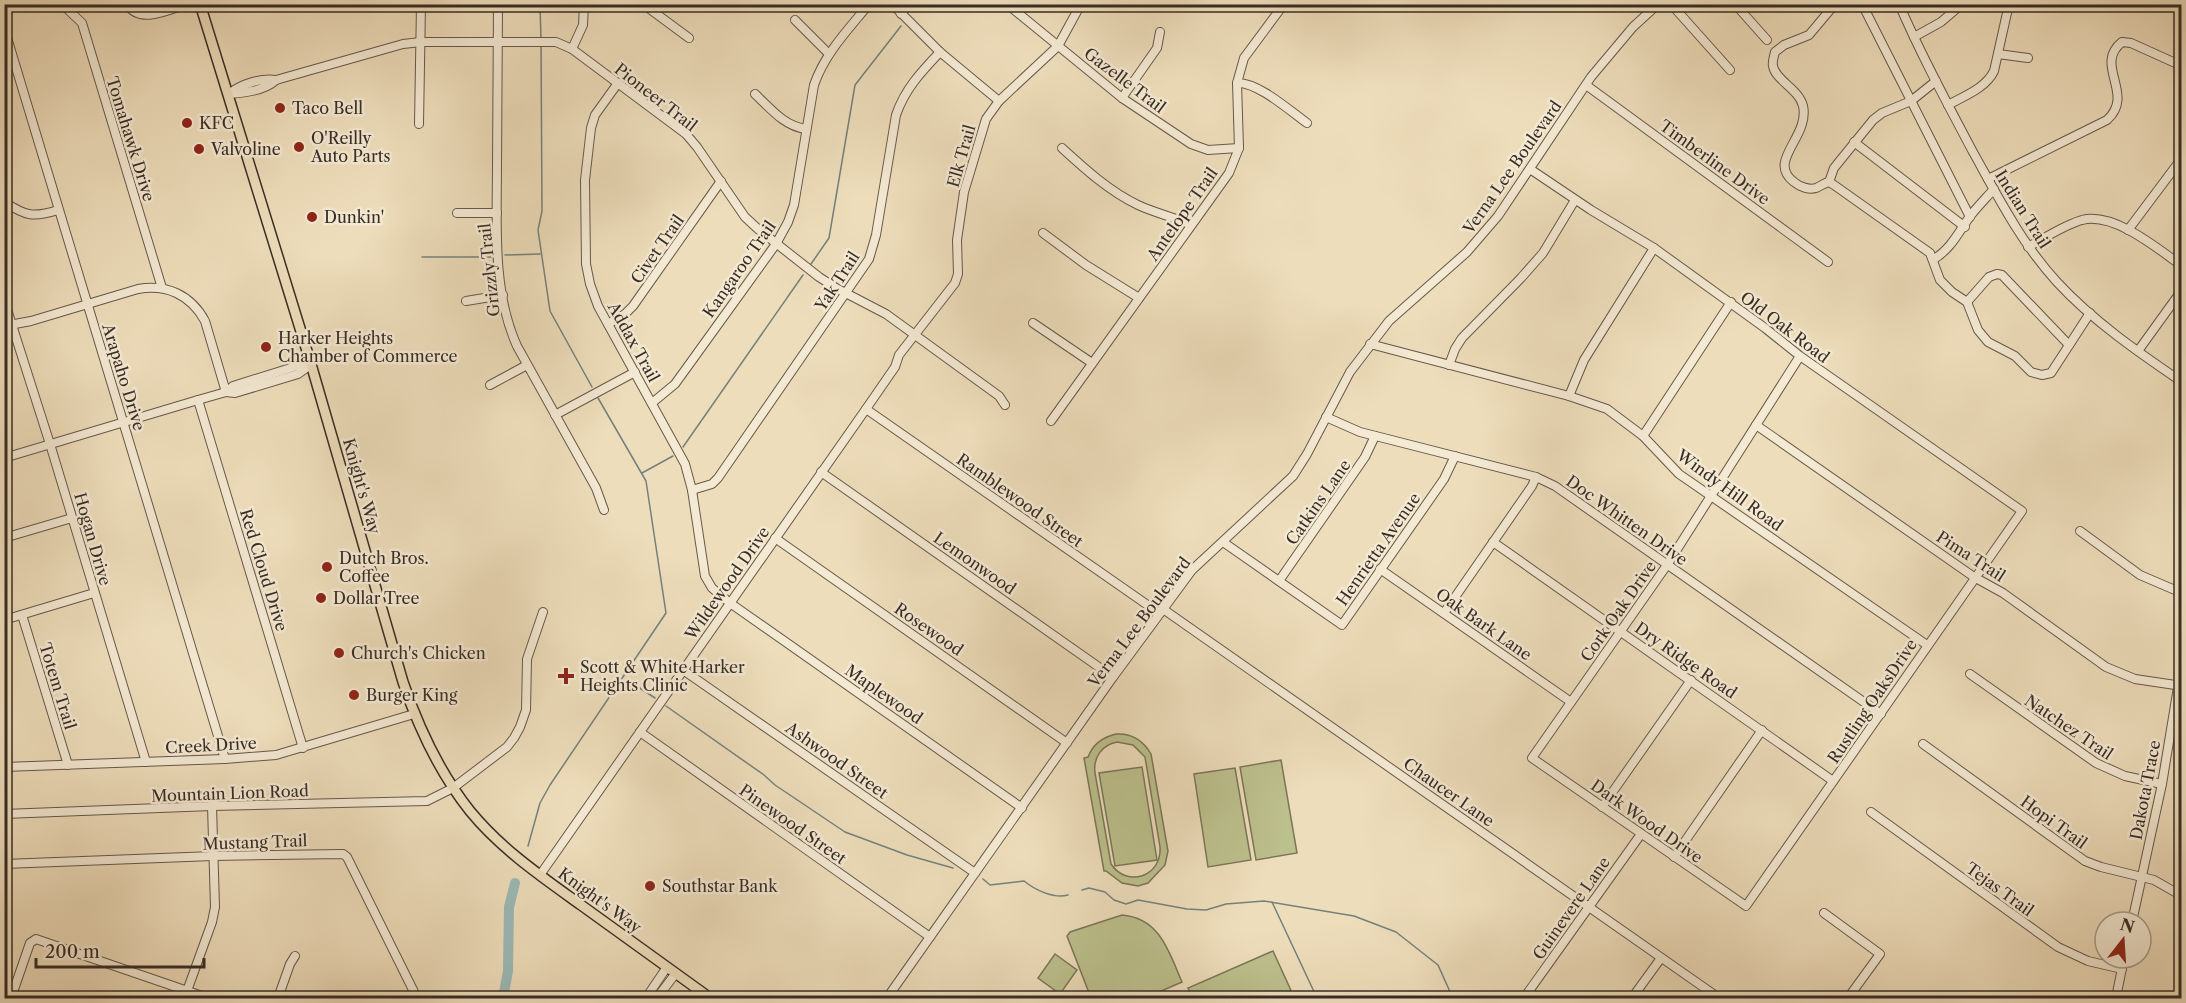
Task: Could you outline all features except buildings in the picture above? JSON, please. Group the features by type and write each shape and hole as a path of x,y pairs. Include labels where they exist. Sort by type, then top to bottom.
{"main road":[{"name":"Knight's Way","path":"200,4 311,364 403,682 414,714 433,754 453,788 486,827 515,856 710,999"}],"street":[{"name":"Arapaho Drive","path":"11,4 6,16 5,31 225,759"},
{"name":"Tomahawk Drive","path":"62,4 82,23 162,288"},
{"path":"127,4 141,16 187,4"},
{"path":"419,124 421,4"},
{"name":"Grizzly Trail","path":"498,4 498,254 510,330 527,365 596,488 604,510"},
{"path":"572,49 583,25 584,4"},
{"path":"644,4 689,38"},
{"name":"Kangaroo Trail","path":"652,402 675,384 776,244 788,222 794,205 814,85 820,67 828,53 869,4"},
{"path":"892,4 940,52 999,101"},
{"path":"901,14 909,4"},
{"name":"Gazelle Trail","path":"1006,4 1122,98 1191,144 1208,150 1239,148"},
{"name":"Elk Trail","path":"916,336 955,283 958,273 957,240 964,192 986,119 999,101 1058,46 1081,4"},
{"name":"Antelope Trail","path":"1051,422 1228,173 1239,148 1237,83 1244,58 1284,4"},
{"name":"Verna Lee Boulevard","path":"887,999 1113,677 1192,570 1293,476 1350,372 1370,344 1389,321 1474,245 1498,216 1616,44 1658,4"},
{"path":"1671,4 1730,70"},
{"path":"1735,4 1767,40"},
{"path":"1829,183 1816,188 1807,188 1799,186 1788,176 1784,162 1788,151 1801,132 1804,116 1797,94 1777,74 1773,66 1775,52 1784,45 1809,35 1835,4"},
{"path":"1862,4 1970,217"},
{"name":"Indian Trail","path":"1899,4 1948,105 2028,247 2058,284 2090,313 2181,382"},
{"path":"1914,37 1941,22 1962,4"},
{"path":"1948,105 1991,78 2009,4"},
{"path":"795,20 828,53"},
{"path":"1122,98 1157,48 1160,32"},
{"name":"Pioneer Trail","path":"228,94 238,87 267,78 276,80 404,44 556,42 572,49 686,134 745,217 776,244 819,277 846,294 886,314 999,396 1005,405"},
{"path":"1988,179 2107,120 2114,114 2118,105 2118,97 2111,57 2114,49 2122,42 2131,43 2181,66"},
{"name":"Yak Trail","path":"692,490 712,484 718,478 869,259 876,235 893,128 901,101 915,79 940,52"},
{"path":"1998,54 2028,58"},
{"path":"1829,183 1834,168 1873,120 1882,113 1911,102 1936,81"},
{"path":"1237,83 1245,82 1257,88 1307,123"},
{"name":"Addax Trail","path":"618,83 595,115 591,128 585,180 586,264 590,284 598,306 685,464 692,490 705,576 712,588 730,603"},
{"name":"Timberline Drive","path":"1586,85 1828,262"},
{"path":"755,94 785,122 806,129"},
{"path":"1854,142 1965,227"},
{"path":"1062,148 1100,182 1120,195 1137,205 1191,225"},
{"path":"2128,230 2181,158"},
{"name":"Old Oak Road","path":"1530,169 1575,200 1654,248 1731,302 1800,356 2022,511"},
{"name":"Civet Trail","path":"608,324 625,315 633,306 721,182"},
{"path":"1829,183 1867,206 1930,253 1940,280 1967,302 1978,330 1988,342 2015,356 2031,372 2042,375 2051,373 2090,313"},
{"path":"1934,259 1946,251 1970,217 1994,189"},
{"path":"1449,365 1462,338 1521,278 1542,253 1575,200"},
{"path":"4,202 19,212 30,215 41,215 58,210"},
{"path":"457,213 497,213"},
{"path":"2028,247 2081,220 2095,218 2117,223 2181,266"},
{"path":"1043,233 1086,265 1139,298"},
{"path":"1569,396 1584,360 1654,248"},
{"path":"1967,302 1989,278 1996,274 2002,275 2069,345"},
{"path":"9,325 138,289 162,288 184,297 199,310 205,321 226,392"},
{"path":"2138,351 2181,290"},
{"path":"466,301 503,296"},
{"name":"Hogan Drive","path":"4,300 9,325 50,444 146,762"},
{"path":"1643,436 1731,302"},
{"path":"1033,323 1092,363"},
{"name":"Wildewood Drive","path":"540,875 895,367 899,355 916,336"},
{"name":"Windy Hill Road","path":"1370,344 1569,396 1607,409 1643,436 1679,474 1927,645"},
{"name":"Cork Oak Drive","path":"1532,758 1667,564 1800,356"},
{"path":"4,458 226,392 235,393 272,378 298,374 311,364"},
{"path":"490,385 527,365"},
{"path":"555,415 635,372"},
{"name":"Red Cloud Drive","path":"198,400 303,748"},
{"name":"Ramblewood Street","path":"866,409 1161,611"},
{"name":"Doc Whitten Drive","path":"1326,417 1348,428 1536,477 1555,486 1881,714"},
{"name":"Pima Trail","path":"1756,425 1974,577 2003,593 2106,667 2135,679 2180,686"},
{"name":"Catkins Lane","path":"1279,581 1365,458 1375,436"},
{"name":"Henrietta Avenue","path":"1223,542 1342,625 1444,478 1455,456"},
{"name":"Lemonwood","path":"821,472 1113,677"},
{"path":"1444,613 1536,477"},
{"name":"Rustling OaksDrive","path":"1746,906 2022,511"},
{"path":"4,538 72,518"},
{"path":"2080,531 2140,575 2181,593"},
{"name":"Rosewood","path":"775,538 1068,743"},
{"name":"Dry Ridge Road","path":"1493,542 1833,781"},
{"name":"Oak Bark Lane","path":"1380,568 1571,702"},
{"path":"4,620 94,593"},
{"name":"Maplewood","path":"730,603 1022,808"},
{"name":"Chaucer Lane","path":"1161,611 1719,999"},
{"name":"Mountain Lion Road","path":"4,814 427,801 453,788 507,747 520,727 526,710 526,659 543,612"},
{"name":"Totem Trail","path":"22,615 68,765"},
{"name":"Dakota Trace","path":"2134,910 2162,784 2180,686 2181,663"},
{"name":"Ashwood Street","path":"682,670 975,873"},
{"name":"Natchez Trail","path":"1970,674 2096,763 2118,773 2162,784"},
{"path":"1602,807 1691,681"},
{"name":"Creek Drive","path":"4,767 225,759 276,754 414,714"},
{"path":"1674,857 1762,730"},
{"name":"Pinewood Street","path":"640,732 930,937"},
{"name":"Hopi Trail","path":"1923,744 2076,856 2101,867 2141,876 2163,884 2181,896"},
{"name":"Dark Wood Drive","path":"1532,758 1746,906"},
{"path":"187,992 214,915 212,806"},
{"name":"Tejas Trail","path":"1871,812 2058,947 2093,962"},
{"name":"Guinevere Lane","path":"1524,999 1641,834"},
{"name":"Mustang Trail","path":"4,864 213,856 343,854 347,857 417,999"},
{"path":"1824,913 1880,954 1848,999"},
{"path":"10,999 33,941 36,939 208,999"},
{"path":"278,999 290,964 296,956"},
{"path":"1632,999 1661,958"},
{"path":"646,999 671,970"},
{"path":"657,999 671,970"},
{"path":"2116,999 2122,970"}],"green space":[{"path":"1111,735 1132,736 1141,741 1151,754 1168,851 1165,865 1148,883 1138,886 1122,883 1104,871 1084,758 1088,757 1099,742","holes":["1117,742 1133,745 1145,757 1160,847 1159,857 1150,872 1134,877 1126,876 1111,864 1095,773 1097,757 1107,746"]},
{"path":"1281,760 1297,853 1256,860 1240,767"},
{"path":"1142,767 1157,860 1115,866 1099,773"},
{"path":"1235,768 1251,860 1208,867 1194,774"},
{"path":"1122,915 1146,923 1154,930 1167,948 1182,982 1145,998 1091,998 1067,936 1070,932"},
{"path":"1273,951 1294,997 1193,998 1188,988"},
{"path":"1055,954 1077,970 1060,994 1038,978"}],"waterway":[{"path":"540,4 541,40"},
{"path":"811,264 829,238 855,85 901,26"},
{"path":"541,44 542,211 538,230 550,311 592,387"},
{"path":"505,255 540,254"},
{"path":"422,257 491,257"},
{"path":"683,447 803,275"},
{"path":"528,846 540,803 550,785 666,613 646,481 598,398"},
{"path":"642,473 673,456"},
{"path":"619,683 632,683 655,698"},
{"path":"666,706 775,785 845,832 907,855 953,868"},
{"path":"983,879 990,885 1024,881 1045,893 1057,896 1068,895"},
{"path":"503,998 508,971 509,907 515,883"},
{"path":"1082,890 1089,888 1105,892 1114,900 1126,904 1138,900 1206,910 1226,904 1264,901 1354,916 1396,932 1438,965 1451,994 1456,998"},
{"path":"1272,902 1317,998"}],"place":[{"name":"Taco Bell","path":"280,108"},
{"name":"KFC","path":"187,123"},
{"name":"O'Reilly Auto Parts","path":"299,147"},
{"name":"Valvoline","path":"199,149"},
{"name":"Dunkin'","path":"312,217"},
{"name":"Harker Heights Chamber of Commerce","path":"266,347"},
{"name":"Dutch Bros. Coffee","path":"327,567"},
{"name":"Dollar Tree","path":"321,598"},
{"name":"Church's Chicken","path":"339,653"},
{"name":"Scott & White Harker Heights Clinic","path":"566,676"},
{"name":"Burger King","path":"354,695"},
{"name":"Southstar Bank","path":"650,886"}]}
